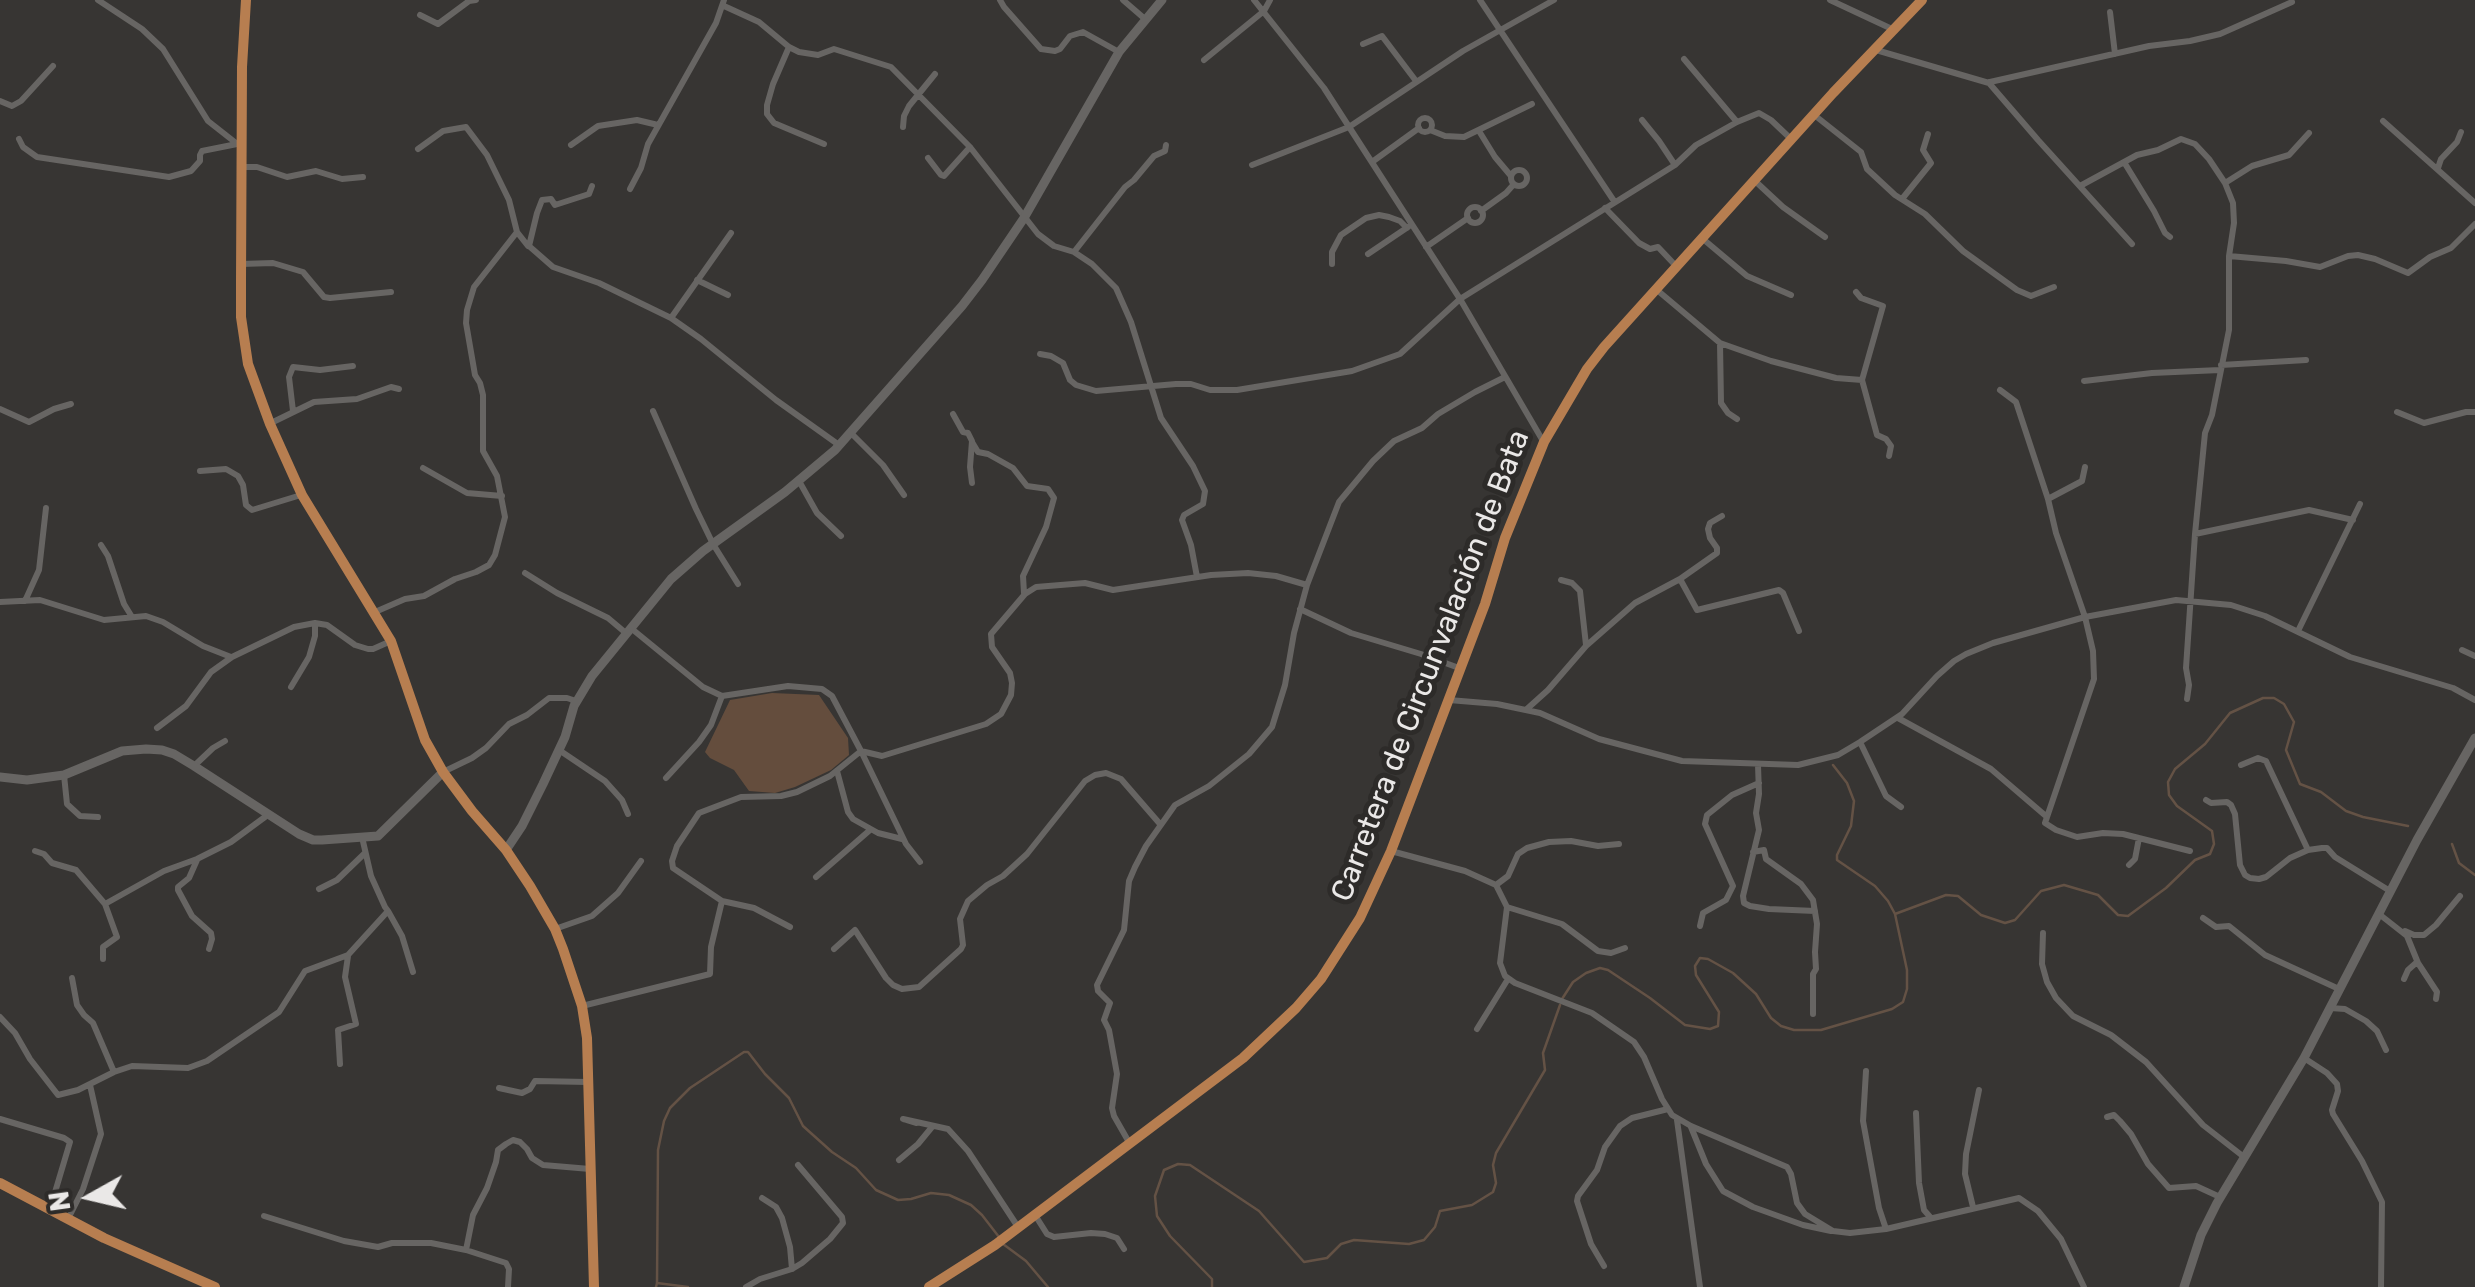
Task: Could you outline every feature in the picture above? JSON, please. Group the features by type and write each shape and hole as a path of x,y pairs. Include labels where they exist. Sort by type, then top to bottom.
{"main road":[{"path":"246,0 240,145 241,316 254,383 302,495 391,641 425,740 443,772 506,850 556,929 582,1006 590,1082 594,1287"},
{"name":"Carretera de Circunvalación de Bata","path":"929,1287 1018,1228 1244,1058 1321,979 1360,918 1392,850 1484,604 1504,538 1544,442 1587,370 1676,266 1922,0"},
{"path":"0,1184 104,1238 215,1287"}],"street":[{"path":"98,0 164,49 208,121 240,145"},
{"path":"420,15 438,24 476,0"},
{"path":"1000,0 1041,49 1060,49 1070,36 1083,32 1119,52"},
{"path":"1123,0 1145,19"},
{"path":"506,850 559,750 581,691 671,579 840,445 982,280 1024,218 1119,52 1162,0"},
{"path":"1254,0 1314,75 1372,162 1410,227 1460,299 1544,442"},
{"path":"1204,60 1264,11 1270,0"},
{"path":"1480,0 1614,201"},
{"path":"1252,164 1349,127 1416,81 1554,0"},
{"path":"1830,0 1894,30"},
{"path":"1875,50 1989,83 2220,34 2292,2"},
{"path":"630,189 648,144 724,3 759,22 799,52 818,55 834,50 891,66 970,147 1038,234 1092,264 1116,288 1131,322 1161,418 1205,491 1203,504 1182,520 1197,578"},
{"path":"2110,12 2115,54"},
{"path":"1363,44 1382,36 1416,81"},
{"path":"789,46 773,84 767,114 774,123 824,144"},
{"path":"1684,58 1737,122"},
{"path":"0,101 12,106 22,101 53,66"},
{"path":"903,127 904,116 935,74"},
{"path":"1989,83 2132,244"},
{"path":"1372,162 1419,128 1456,138 1479,131 1532,104"},
{"path":"1040,354 1062,362 1070,380 1088,390 1191,384 1210,390 1237,390 1352,371 1400,354 1460,299 1737,122 1759,113 1791,139"},
{"path":"1814,114 1861,152 1867,168 1894,195 1925,214 1962,251 2031,296 2054,287"},
{"path":"570,144 598,126 637,120 658,125"},
{"path":"1642,120 1674,165"},
{"path":"2383,121 2475,203"},
{"path":"418,149 442,130 466,127 488,155 509,200 516,232 553,267 599,282 671,318 840,445"},
{"path":"1426,247 1468,218 1478,222 1481,211 1506,193 1513,180 1479,131"},
{"path":"2438,168 2461,132"},
{"path":"2225,183 2252,166 2288,155 2309,133"},
{"path":"1902,199 1931,162 1924,150 1928,134"},
{"path":"20,138 24,147 38,157 169,177 194,168 202,151 240,145"},
{"path":"2080,186 2138,155 2176,140 2187,140 2199,148 2230,194 2234,214 2229,330 2212,415 2204,432 2190,601 2187,698"},
{"path":"1074,252 1125,186 1154,156 1165,151 1166,144"},
{"path":"928,158 944,176 970,147"},
{"path":"2124,162 2170,237"},
{"path":"242,166 287,177 316,171 342,179 362,178"},
{"path":"1754,180 1825,237"},
{"path":"529,246 542,200 551,200 556,205 589,194 592,186"},
{"path":"1606,208 1638,243 1650,249 1658,247 1676,266"},
{"path":"1332,264 1337,240 1366,218 1389,216 1410,227"},
{"path":"2230,256 2320,267 2358,256 2408,273 2451,248 2475,224"},
{"path":"1368,254 1410,227"},
{"path":"374,612 405,598 424,596 490,565 495,556 505,517 498,476 484,450 483,395 475,375 466,323 474,288 516,232"},
{"path":"671,318 731,233"},
{"path":"1702,238 1746,276 1791,295"},
{"path":"241,264 272,263 303,272 324,297 391,292"},
{"path":"696,280 728,295"},
{"path":"1656,289 1720,343 1836,378 1862,380"},
{"path":"1856,292 1860,298 1883,306 1862,380 1877,436 1886,438 1891,446 1889,456"},
{"path":"1720,343 1721,403 1737,419"},
{"path":"2084,380 2306,360"},
{"path":"293,411 289,377 293,368 353,366"},
{"path":"1130,1144 1112,1108 1117,1074 1110,1030 1104,1020 1110,1003 1097,985 1124,930 1129,881 1146,846 1175,804 1209,786 1250,754 1272,727 1307,585 1339,502 1394,441 1505,377"},
{"path":"270,424 314,402 357,398 391,387 399,390"},
{"path":"2000,390 2016,402 2093,651 2094,679 2045,824 2077,837 2110,833 2190,851"},
{"path":"0,409 30,422 71,404"},
{"path":"653,411 713,544 738,584"},
{"path":"2397,412 2424,423 2475,412"},
{"path":"953,414 978,452 1014,468 1026,486 1048,489 1054,498 1046,527 1023,576 1024,594"},
{"path":"850,434 883,464 904,495"},
{"path":"972,442 972,483"},
{"path":"2048,498 2082,480 2085,467"},
{"path":"424,468 462,491 502,496"},
{"path":"200,471 226,469 238,476 244,485 246,504 252,510 302,495"},
{"path":"799,481 817,513 841,536"},
{"path":"2298,630 2360,504"},
{"path":"25,601 39,570 46,508"},
{"path":"2195,534 2309,510 2353,520"},
{"path":"1527,709 1586,646 1635,603 1717,553 1708,529 1710,523 1722,516"},
{"path":"101,545 132,617"},
{"path":"526,573 557,594 608,618 722,696 788,686 822,689 832,696 904,839 920,862"},
{"path":"861,751 888,756 986,724 1000,714 1011,696 1012,683 1010,673 992,647 991,634 1024,594 1036,586 1072,582 1113,590 1258,573 1307,585"},
{"path":"1680,579 1697,610 1779,590 1799,630"},
{"path":"1561,580 1580,591 1586,646"},
{"path":"1448,700 1527,709 1599,739 1682,760 1758,765 1814,763 1838,755 1897,717 1948,666 1966,654 2085,617 2159,602 2190,601 2231,605 2265,616 2350,657 2453,688 2475,700"},
{"path":"0,602 48,602 104,620 146,616 232,658"},
{"path":"1300,609 1362,638 1459,668"},
{"path":"291,686 308,656 315,622"},
{"path":"157,728 186,706 211,672 294,626 327,624 356,644 373,650 391,641"},
{"path":"2462,650 2475,656"},
{"path":"666,778 700,742 722,696"},
{"path":"0,777 27,780 64,776 130,750 162,750 194,766 299,834 313,840 362,838 378,836 443,772 472,758 509,724 548,698 573,700 574,706"},
{"path":"1897,717 1991,769 2047,817"},
{"path":"2184,1287 2201,1235 2220,1197 2304,1058 2475,738"},
{"path":"194,766 225,741"},
{"path":"1860,742 1886,796 1902,807"},
{"path":"559,750 605,781 622,800 628,814"},
{"path":"790,927 754,908 722,902 673,868 677,846 699,814 746,796 790,794 837,771 861,751"},
{"path":"2241,765 2258,758 2266,760 2308,850"},
{"path":"1758,765 1759,830 1742,896 1746,905 1816,911"},
{"path":"837,771 853,819 870,830 904,839"},
{"path":"834,949 855,930 886,978 902,990 920,987 961,950 960,918 968,900 1027,854 1085,782 1096,775 1106,773 1122,778 1160,824"},
{"path":"64,776 67,804 80,816 98,817"},
{"path":"1700,926 1703,914 1726,900 1733,886 1705,824 1706,815 1732,795 1759,783"},
{"path":"2206,800 2231,805 2240,865 2250,878 2266,877 2290,858 2308,850 2327,848 2390,891"},
{"path":"105,904 164,871 231,842 269,814"},
{"path":"816,877 870,830"},
{"path":"362,838 372,876 384,907 402,936 413,972"},
{"path":"2129,865 2139,838"},
{"path":"1496,885 1508,876 1518,854 1527,848 1571,841 1598,846 1619,844"},
{"path":"1392,850 1465,871 1500,888 1507,907 1500,962 1508,979 1592,1014 1634,1042 1668,1109 1677,1118 1787,1167 1800,1209 1833,1231"},
{"path":"1752,853 1764,850 1766,859 1801,884 1813,900 1817,940 1812,1014"},
{"path":"35,851 52,863 76,870 105,904 116,938 103,947 104,959"},
{"path":"319,890 365,853"},
{"path":"197,859 189,878 178,890 192,916 211,933 209,949"},
{"path":"556,929 592,916 618,894 641,861"},
{"path":"2378,914 2414,935 2424,934 2436,926 2460,896"},
{"path":"582,1006 710,974 711,947 722,902"},
{"path":"1507,907 1562,924 1598,951 1611,954 1625,948"},
{"path":"0,1017 58,1096 132,1066 188,1068 207,1061 280,1012 305,971 348,955 388,911"},
{"path":"2203,918 2216,927 2229,926 2265,954 2338,989"},
{"path":"2401,929 2437,992 2436,999"},
{"path":"2043,933 2042,964 2056,998 2073,1016 2111,1035 2146,1062 2202,1125 2244,1157"},
{"path":"340,1064 338,1030 356,1024 345,977 348,955"},
{"path":"2404,979 2417,962"},
{"path":"72,978 76,1005 93,1023 114,1072"},
{"path":"1477,1029 1508,979"},
{"path":"2330,1008 2345,1009 2366,1021 2386,1050"},
{"path":"2304,1058 2338,1084 2333,1114 2382,1202 2381,1287"},
{"path":"1866,1071 1863,1121 1878,1208 1886,1228"},
{"path":"499,1088 522,1093 535,1082 590,1082"},
{"path":"68,1218 83,1189 101,1134 90,1085"},
{"path":"1973,1208 1964,1174 1979,1090"},
{"path":"1604,1266 1591,1244 1578,1196 1598,1170 1610,1138 1620,1126 1632,1118 1668,1109"},
{"path":"1916,1113 1924,1210 1932,1218"},
{"path":"2107,1117 2114,1115 2120,1121 2169,1188 2196,1186 2220,1197"},
{"path":"1677,1118 1700,1287"},
{"path":"0,1119 70,1142 50,1209"},
{"path":"916,1122 903,1120 948,1129 960,1141 1018,1228"},
{"path":"1691,1126 1706,1164 1724,1191 1753,1207 1803,1225 1850,1234 2019,1198 2030,1204 2061,1240 2084,1287"},
{"path":"899,1160 932,1127"},
{"path":"466,1250 473,1215 488,1188 498,1150 506,1144 520,1142 543,1165 590,1169"},
{"path":"746,1287 802,1263 843,1223 798,1166"},
{"path":"762,1198 782,1218 792,1269"},
{"path":"1035,1215 1054,1238 1091,1232 1105,1234 1117,1238 1124,1249"},
{"path":"264,1216 344,1241 378,1247 432,1243 466,1250 506,1263 508,1287"}],"shaded area":[{"path":"772,693 819,695 848,738 849,755 831,770 795,787 775,793 749,791 734,770 705,752 730,700"}],"waterway":[{"path":"1895,914 1946,895 1958,896 1981,915 2005,923 2015,920 2041,891 2064,885 2098,895 2118,915 2128,916 2195,860 2210,854 2214,844 2212,831 2177,806 2169,795 2168,782 2175,769 2205,744 2230,713 2263,698 2274,698 2284,704 2294,722 2286,750 2300,784 2321,792 2346,811 2408,826"},
{"path":"1562,999 1573,982 1600,968 1685,1025 1710,1029 1718,1026 1719,1012 1696,975 1695,966 1700,958 1733,973 1756,994 1771,1018 1794,1030 1821,1030 1892,1009 1903,1002 1907,970 1895,914 1875,886 1837,860 1851,826 1854,801 1847,783 1833,765"},
{"path":"2452,844 2459,863 2475,875"},
{"path":"1212,1287 1212,1279 1170,1236 1157,1216 1155,1196 1164,1170 1178,1164 1190,1165 1259,1211 1304,1262 1327,1258 1341,1244 1354,1240 1409,1244 1424,1240 1435,1227 1440,1211 1472,1205 1493,1192 1496,1153 1545,1070 1543,1053 1560,1005"},
{"path":"657,1283 658,1150 664,1121 670,1108 690,1088 744,1052 789,1098 803,1126 856,1168 876,1190 898,1200 931,1193 949,1195 971,1205 999,1237"},
{"path":"1003,1244 1026,1261 1048,1287"},
{"path":"656,1287 657,1283 688,1287"}]}
